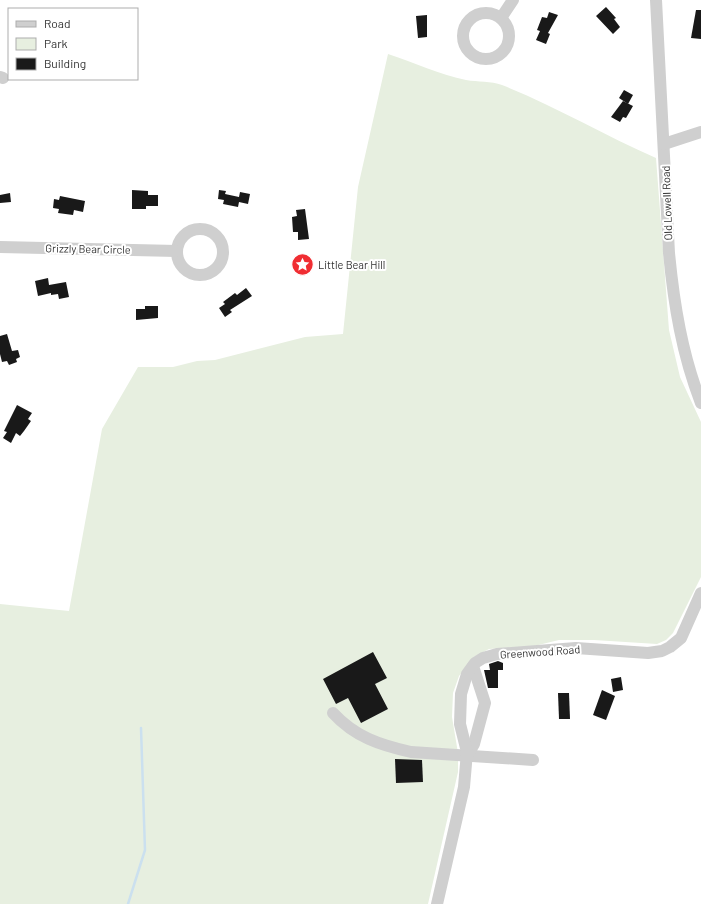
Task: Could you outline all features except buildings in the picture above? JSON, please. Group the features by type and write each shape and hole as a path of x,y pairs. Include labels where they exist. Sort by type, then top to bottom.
{"street":[{"path":"501,18 514,0"},
{"name":"Old Lowell Road","path":"656,0 669,254 676,316 687,363 701,403"},
{"path":"664,144 701,132"},
{"name":"Grizzly Bear Circle","path":"0,247 176,251"},
{"name":"Greenwood Road","path":"473,666 483,658 497,654 576,648 648,653 662,651 670,647 681,638 701,593"},
{"path":"437,904 464,787 467,756 460,724 461,694 467,674 473,666"},
{"path":"467,756 474,744 485,703 473,666"},
{"path":"333,713 354,732 392,747 411,752 533,760"}],"green space":[{"path":"388,54 456,78 502,85 541,102 656,158 669,330 680,377 701,422 701,577 673,633 666,640 657,644 594,640 559,640 534,646 489,649 474,657 459,676 453,693 452,717 458,753 458,772 428,904 0,904 0,604 69,611 102,429 138,367 173,367 197,361 215,360 305,337 343,334 358,187"}],"waterway":[{"path":"128,904 145,850 141,728"}],"place":[{"name":"Little Bear Hill","path":"303,265"}]}
